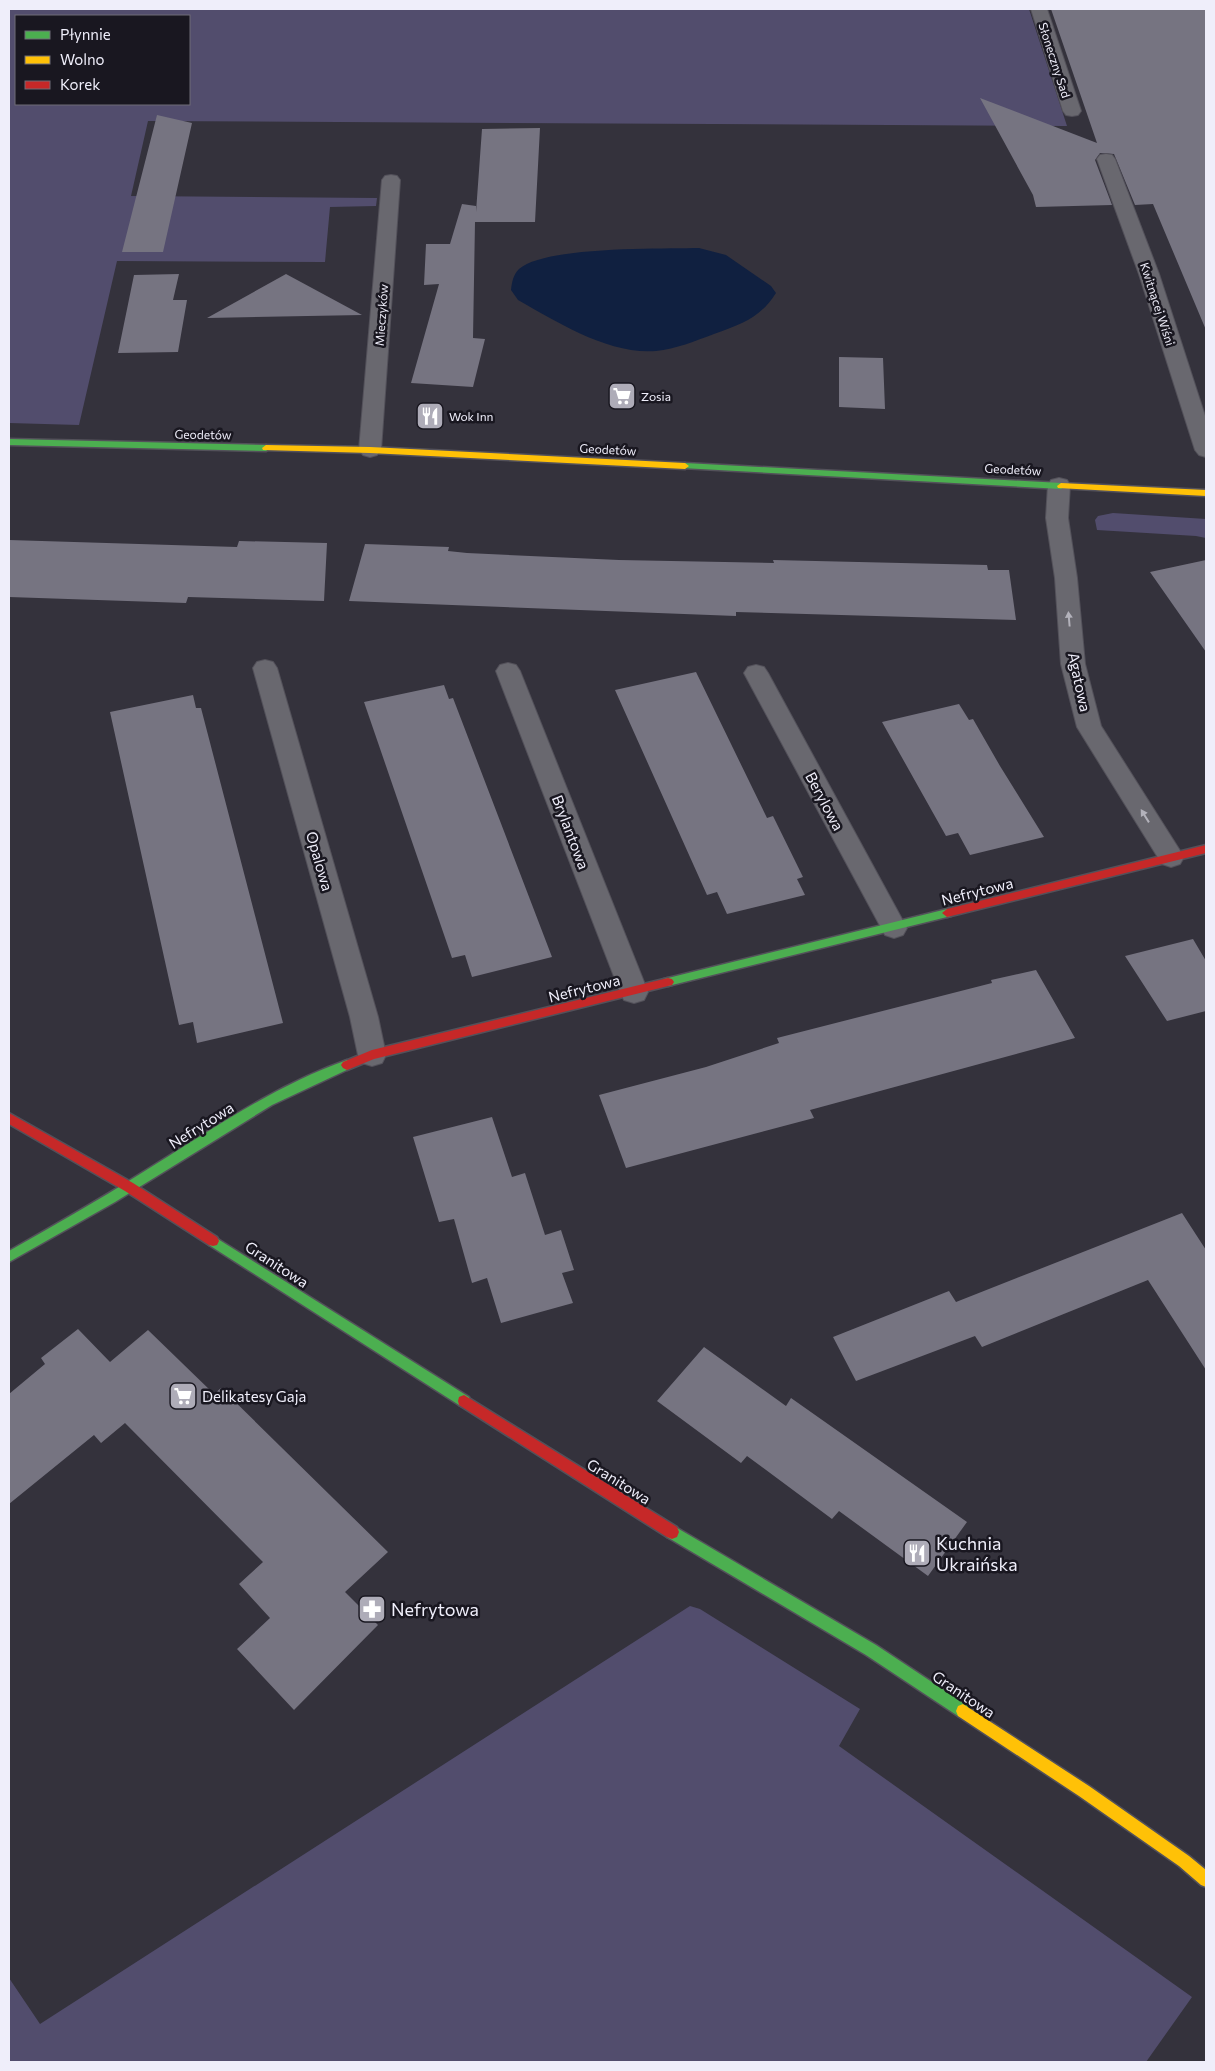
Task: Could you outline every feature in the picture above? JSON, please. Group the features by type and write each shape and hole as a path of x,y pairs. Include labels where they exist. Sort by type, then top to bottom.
{"street":[{"name":"Słoneczny Sad","path":"1039,9 1072,111"},
{"name":"Kwitnącej Wiśni","path":"1106,159 1149,274 1206,450"},
{"name":"Mieczyków","path":"370,450 391,180"},
{"name":"Geodetów","path":"9,442 370,450 1206,493"},
{"name":"Agatowa","path":"1058,485 1056,518 1066,578 1073,664 1090,727 1170,857"},
{"name":"Opalowa","path":"265,668 364,1017 372,1055"},
{"name":"Brylantowa","path":"508,671 634,992"},
{"name":"Berylowa","path":"756,673 894,928"},
{"name":"Nefrytowa","path":"9,1257 250,1112 308,1080 372,1055 894,928 1206,849"},
{"name":"Granitowa","path":"9,1118 128,1187 614,1497 871,1650 1084,1791 1184,1861 1206,1880"}],"shaded area":[{"path":"9,9 1029,9 1067,126 148,121 131,196 377,198 376,206 330,207 325,262 117,261 79,425 9,423"},
{"path":"1113,513 1206,519 1206,538 1097,530 1095,520 1098,516"},
{"path":"690,1606 700,1609 860,1709 839,1746 1192,1997 1146,2062 9,2062 9,1978 40,2024"}],"water":[{"path":"699,248 726,255 771,286 776,293 764,309 750,319 671,348 656,351 638,351 602,342 566,327 518,300 511,290 512,281 519,269 533,262 553,256 605,250"}],"building":[{"path":"1051,9 1206,9 1206,330 1153,204 1135,205 1114,154 1100,153 1095,160 1112,205 1036,207 1033,195 980,98 1097,143"},
{"path":"157,115 192,123 163,252 122,252"},
{"path":"540,128 535,222 475,222 473,338 485,339 473,387 411,383 439,284 424,285 426,244 450,244 462,204 476,206 476,212 482,129"},
{"path":"179,274 173,300 187,300 178,352 118,353 134,275"},
{"path":"286,274 362,315 207,318"},
{"path":"839,357 883,358 885,409 839,407"},
{"path":"9,540 237,547 239,541 327,543 324,601 188,597 186,603 9,597"},
{"path":"365,544 449,547 448,551 467,553 619,560 774,563 773,560 987,565 988,570 1009,570 1016,620 736,612 736,616 349,601"},
{"path":"1206,560 1206,652 1150,572"},
{"path":"696,672 767,818 773,816 803,877 797,879 805,895 727,914 717,892 707,895 615,690"},
{"path":"444,685 449,699 453,698 552,957 472,977 465,955 452,958 364,702"},
{"path":"193,695 196,708 201,708 283,1023 197,1043 193,1022 179,1025 110,712"},
{"path":"959,704 969,720 973,719 1044,837 970,855 958,833 946,836 882,722"},
{"path":"1193,939 1206,961 1206,1011 1167,1021 1125,956"},
{"path":"1036,970 1075,1038 810,1110 814,1118 626,1168 599,1095 706,1067 779,1043 777,1038 992,983 991,980"},
{"path":"492,1117 512,1177 525,1173 545,1235 561,1230 574,1270 562,1273 573,1303 501,1323 487,1278 472,1283 454,1219 439,1222 413,1137"},
{"path":"1182,1213 1206,1250 1206,1370 1148,1280 982,1347 975,1336 856,1381 833,1337 949,1291 956,1302"},
{"path":"78,1329 110,1362 148,1330 214,1394 221,1388 388,1552 345,1592 378,1625 294,1710 237,1649 270,1618 239,1584 263,1562 125,1423 101,1443 94,1435 9,1504 9,1394 45,1364 41,1358"},
{"path":"704,1347 786,1406 791,1398 967,1522 928,1576 839,1511 832,1519 747,1456 741,1463 657,1401"}],"traffic: fast":[{"path":"9,442 266,448"},
{"path":"685,466 1061,486"},
{"path":"668,982 947,913"},
{"path":"9,1257 127,1188 243,1116 320,1076 347,1065"},
{"path":"213,1241 464,1401"},
{"path":"672,1532 871,1650 963,1711"}],"traffic: slow":[{"path":"266,448 370,450 685,466"},
{"path":"1061,486 1206,493"},
{"path":"963,1711 1084,1791 1184,1861 1206,1880"}],"traffic: jam":[{"path":"947,913 1206,849"},
{"path":"347,1065 372,1055 668,982"},
{"path":"9,1118 129,1187 213,1241"},
{"path":"464,1401 672,1532"}],"place":[{"name":"Zosia","path":"622,396"},
{"name":"Wok Inn","path":"430,416"},
{"name":"Delikatesy Gaja","path":"183,1396"},
{"name":"Kuchnia Ukraińska","path":"917,1553"},
{"name":"Nefrytowa","path":"372,1609"}]}
